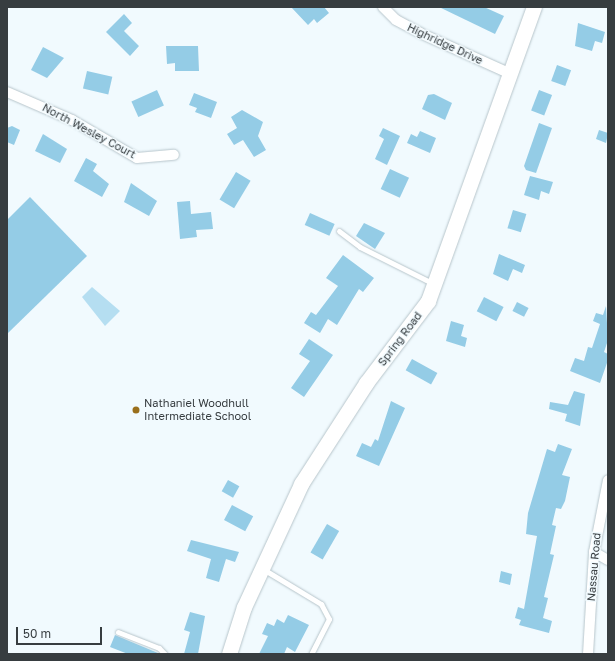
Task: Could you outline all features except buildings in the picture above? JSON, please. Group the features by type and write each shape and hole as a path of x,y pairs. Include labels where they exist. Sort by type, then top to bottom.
{"main road":[{"name":"Spring Road","path":"229,654 260,568 308,472 366,383 428,301 534,7"}],"street":[{"name":"Highridge Drive","path":"383,7 396,20 420,33 511,74"},
{"name":"North Wesley Court","path":"7,92 72,120 137,158 174,154"},
{"name":"Nassau Road","path":"588,654 594,552 608,480"},
{"path":"594,552 608,560"}],"lane":[{"path":"339,231 360,247 435,284"},
{"path":"260,568 321,604 329,619 311,654"},
{"path":"118,632 159,648 165,654"}],"shaded area":[{"path":"92,287 120,311 105,326 82,297"}],"place":[{"name":"Nathaniel Woodhull Intermediate School","path":"136,410"}]}
